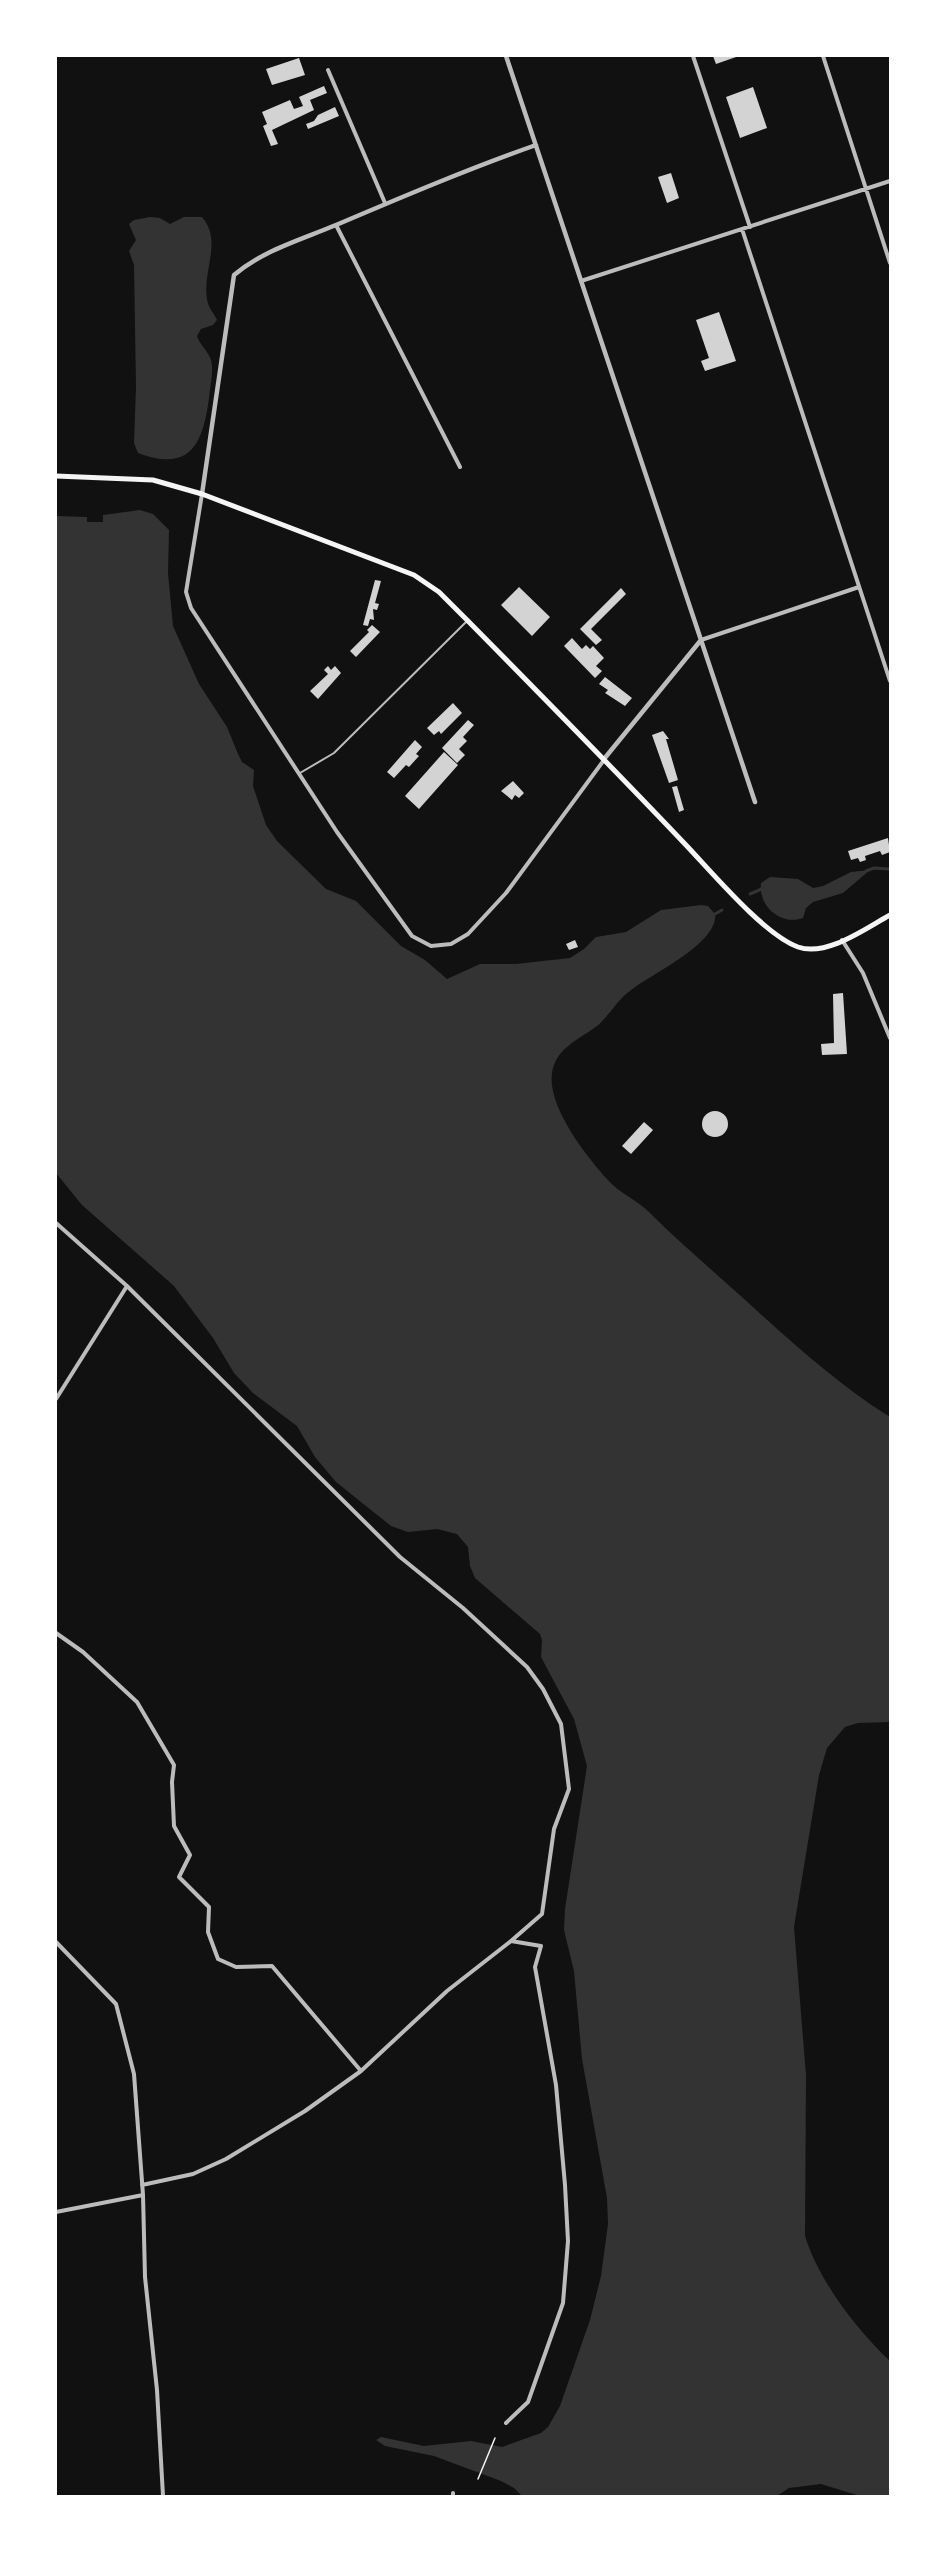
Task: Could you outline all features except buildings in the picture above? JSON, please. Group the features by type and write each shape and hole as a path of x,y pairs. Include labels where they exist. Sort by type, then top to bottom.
{"main road":[{"path":"56,476 153,480 202,494 414,575 439,592 766,925 799,947 817,949 842,940 891,915"}],"street":[{"path":"506,56 755,802"},
{"path":"693,56 750,226"},
{"path":"823,56 891,263"},
{"path":"328,70 385,203"},
{"path":"536,145 385,203 253,259 234,275 186,592 191,608 337,832 412,936 431,946 451,944 468,934 476,926 506,893 604,759 701,640 859,587"},
{"path":"581,281 891,181"},
{"path":"336,225 460,467"},
{"path":"742,229 891,681"},
{"path":"842,940 862,973 891,1038"},
{"path":"56,1223 127,1286 400,1557 463,1608 527,1667 543,1689 561,1724 569,1789 554,1829 542,1914 447,1991 361,2071 305,2111 226,2159 193,2174 142,2186"},
{"path":"56,1399 127,1286"},
{"path":"56,1633 83,1652 137,1702 174,1765 172,1782 174,1826 190,1855 179,1877 209,1907 208,1932 218,1959 236,1968 272,1966 361,2071"},
{"path":"506,2423 528,2402 563,2303 568,2241 556,2085 535,1968 541,1946 511,1941"},
{"path":"56,1942 116,2004 134,2074 143,2195 145,2277 158,2390 163,2496"},
{"path":"56,2212 143,2195"}],"lane":[{"path":"300,772 334,753 468,621"}],"path":[{"path":"478,2479 495,2438"}],"shaded area":[{"path":"184,217 202,217 211,236 206,288 209,305 217,320 213,325 201,329 197,336 212,364 206,414 198,440 191,450 171,459 138,453 134,443 136,387 134,265 129,251 136,240 129,224 134,220 160,218 170,224"},
{"path":"140,510 153,514 169,530 168,573 173,626 199,684 227,727 242,762 254,770 253,786 266,825 277,841 326,889 356,901 401,946 425,960 447,979 480,964 516,964 570,958 596,937 626,932 661,910 701,905 708,906 715,914 713,925 695,947 631,990 597,1026 563,1051 554,1064 552,1086 570,1130 598,1169 612,1184 644,1208 814,1361 890,1417 890,1722 858,1723 845,1727 827,1748 819,1775 794,1927 806,2075 805,2236 819,2270 829,2287 864,2334 890,2361 890,2496 860,2496 821,2484 789,2488 777,2496 522,2496 514,2488 501,2481 434,2456 385,2446 376,2440 381,2437 424,2446 471,2441 502,2447 541,2433 548,2427 560,2406 590,2320 601,2276 608,2224 607,2198 582,2059 574,1971 564,1930 565,1909 587,1766 574,1719 541,1657 540,1634 475,1578 470,1566 468,1547 457,1534 437,1529 408,1532 391,1526 336,1482 315,1457 297,1426 253,1393 234,1373 213,1338 174,1286 82,1205 56,1173 56,516 87,517 87,522 103,522 103,515"},
{"path":"870,870 843,893 813,902 806,908 803,918 795,920 779,917 773,912 763,899 761,891 761,883 770,877 798,879 813,888 823,886 851,872"}],"waterway":[{"path":"866,871 874,868 890,869"},
{"path":"750,894 764,888"},
{"path":"715,914 722,910"}]}
